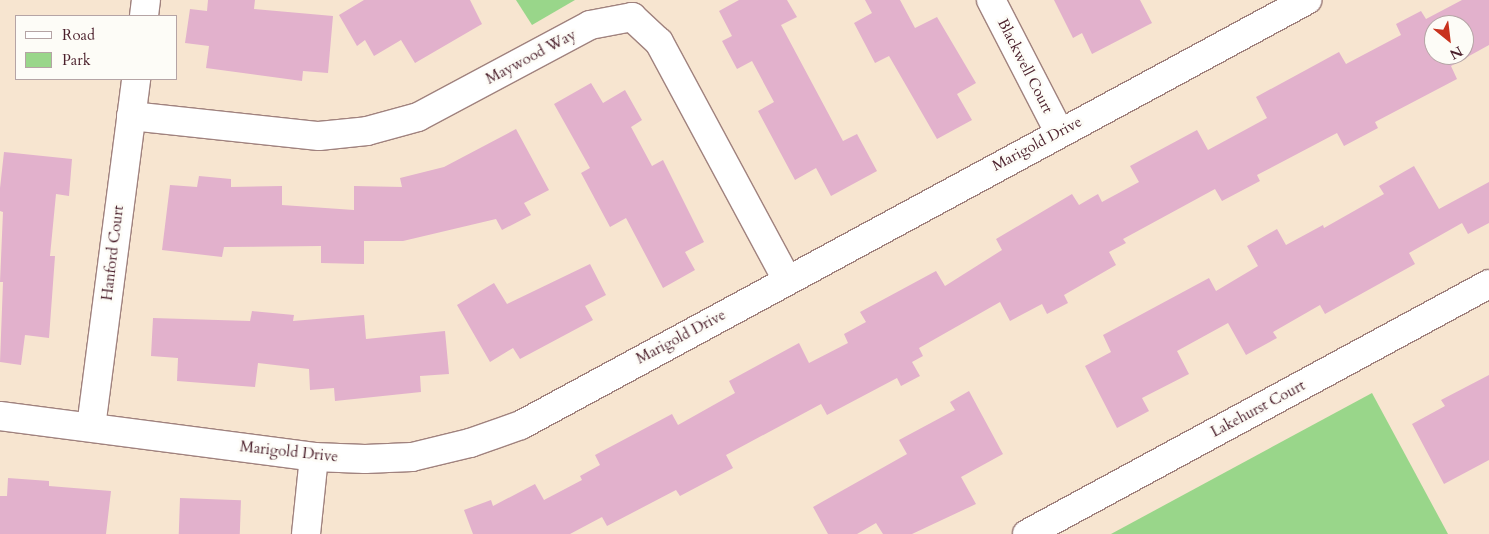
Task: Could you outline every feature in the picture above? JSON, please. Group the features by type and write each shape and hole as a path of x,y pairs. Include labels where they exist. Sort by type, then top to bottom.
{"street":[{"path":"144,15 146,0"},
{"name":"Blackwell Court","path":"991,0 1059,132"},
{"name":"Marigold Drive","path":"0,416 314,457 365,459 412,457 470,444 504,431 1307,0"},
{"name":"Maywood Way","path":"131,116 319,136 367,132 418,117 590,26 632,17 659,42 787,280"},
{"name":"Hanford Court","path":"91,427 136,80"},
{"name":"Lakehurst Court","path":"1027,534 1489,284"},
{"path":"306,534 314,457"}],"green space":[{"path":"516,0 575,0 532,25"},
{"path":"1372,393 1448,534 1111,534"}],"building":[{"path":"208,0 255,0 254,9 333,16 328,73 303,71 302,81 206,68 209,46 185,43 190,9 207,11"},
{"path":"364,0 470,0 482,24 415,63 401,40 374,56 365,40 357,46 339,15"},
{"path":"739,0 787,0 797,17 781,25 843,141 857,134 877,171 831,196 816,168 795,180 758,111 774,102 752,61 737,69 722,41 732,36 719,11"},
{"path":"865,0 900,0 915,28 937,17 976,83 957,94 972,120 937,139 889,56 875,63 854,23 872,13"},
{"path":"1054,0 1140,0 1152,23 1092,54 1082,33 1073,38"},
{"path":"1462,0 1489,0 1489,45 1474,53 1474,15 1434,15"},
{"path":"1421,11 1424,16 1424,65 1453,65 1451,66 1457,79 1375,122 1378,128 1344,146 1337,133 1257,175 1260,181 1222,201 1215,189 1123,239 1126,243 1109,252 1116,265 1064,295 1068,303 1047,314 1042,304 1010,321 1000,302 919,348 923,356 912,362 920,376 901,386 897,378 827,415 821,404 726,455 733,468 680,496 676,490 607,526 602,517 570,534 473,534 464,510 491,500 493,506 535,484 544,500 582,480 580,476 600,465 595,455 672,414 678,425 735,393 729,381 799,343 809,363 848,343 844,334 866,322 860,312 936,271 945,286 1002,250 996,239 1072,194 1079,205 1098,194 1102,202 1139,182 1130,166 1197,130 1208,150 1267,118 1256,97 1339,52 1346,64 1401,35 1396,24"},
{"path":"591,83 603,103 625,90 642,120 631,127 652,166 663,160 704,242 685,252 695,270 663,288 626,218 610,227 581,173 590,168 554,104"},
{"path":"516,129 549,190 524,203 531,215 502,230 496,219 403,241 364,241 364,264 321,263 321,246 224,247 222,257 162,250 170,185 197,187 199,176 231,179 231,187 282,186 282,205 354,210 354,186 402,187 400,178 444,167"},
{"path":"4,152 72,159 69,196 56,194 50,256 55,256 49,338 25,335 21,365 0,362 3,282 0,282 3,212 0,211 0,188"},
{"path":"1414,166 1439,209 1489,182 1489,223 1468,234 1462,223 1409,253 1415,264 1325,314 1320,305 1273,332 1277,338 1246,355 1228,323 1177,351 1189,374 1142,398 1149,411 1117,428 1085,366 1111,352 1103,335 1209,278 1216,291 1258,266 1247,246 1277,229 1286,245 1323,225 1324,228 1384,194 1379,186"},
{"path":"590,264 606,295 585,306 593,320 520,359 513,348 490,362 457,305 494,283 507,304"},
{"path":"252,311 294,315 293,321 364,315 366,339 445,331 449,374 420,376 421,392 335,401 334,388 310,390 309,369 258,363 255,387 177,381 178,358 151,356 153,318 250,321"},
{"path":"1489,375 1489,460 1444,484 1412,424 1445,406 1441,400"},
{"path":"969,391 1003,454 961,477 976,504 912,534 883,534 876,523 857,534 828,534 813,507 907,454 899,440 955,410 950,402"},
{"path":"8,478 49,481 49,486 111,491 106,534 0,534 0,496 7,496"},
{"path":"180,498 241,500 240,534 179,534"}]}
